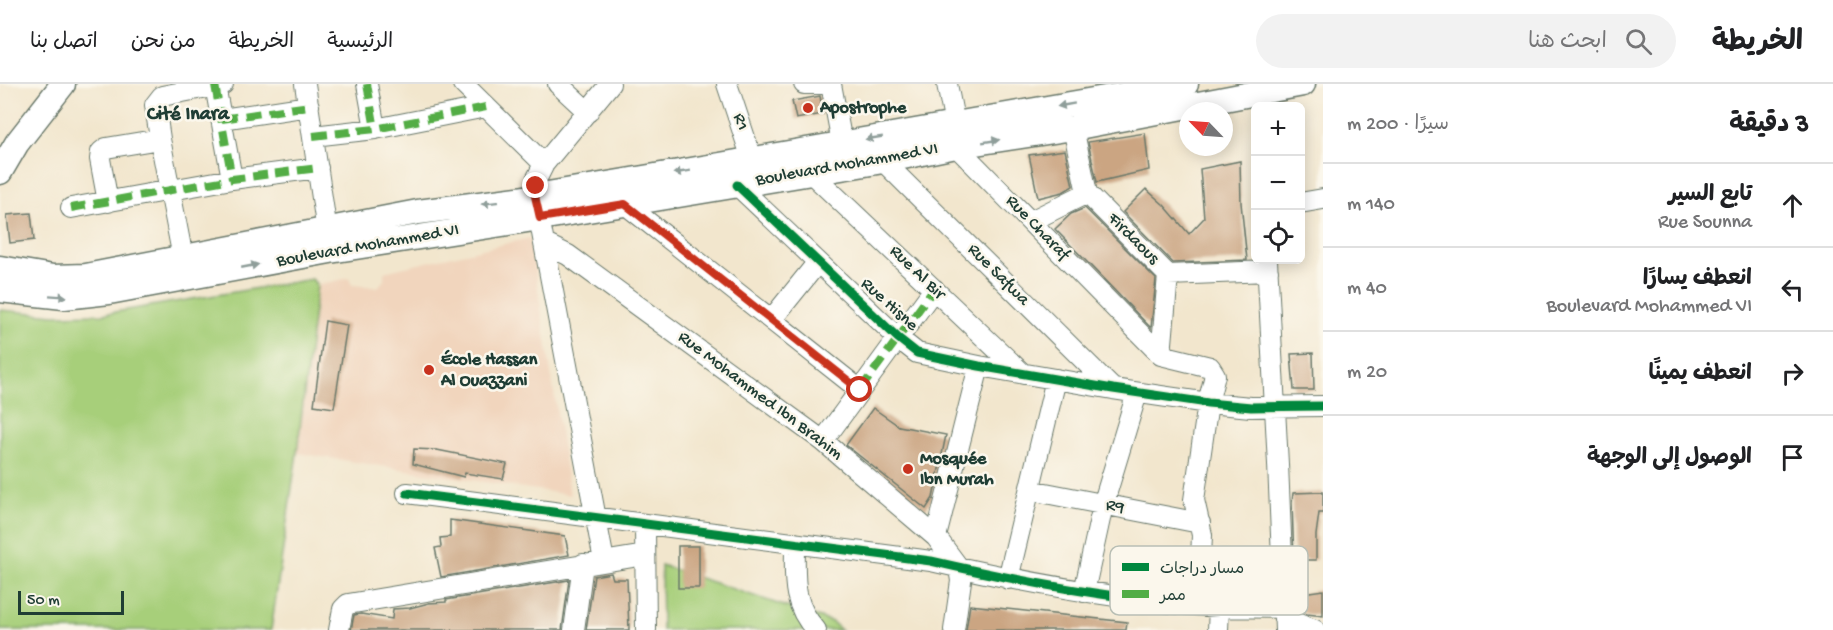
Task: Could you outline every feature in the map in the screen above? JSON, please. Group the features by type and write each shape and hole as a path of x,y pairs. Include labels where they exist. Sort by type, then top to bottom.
{"main road":[{"path":"0,172 9,150 63,84"},
{"name":"Boulevard Mohammed VI","path":"537,207 625,204 883,161 956,136 1186,84"},
{"name":"Boulevard Mohammed VI","path":"0,268 67,277 86,276 183,258 328,240 537,207 752,159 842,143 1073,128 1254,97 1303,84"},
{"name":"Boulevard Mohammed VI","path":"0,290 64,297 87,296 328,240"}],"street":[{"path":"306,84 328,240"},
{"path":"368,84 375,129"},
{"path":"463,84 544,164"},
{"path":"558,84 588,112"},
{"path":"604,561 537,207 537,178 544,164 610,84"},
{"name":"R1","path":"727,84 752,159"},
{"path":"804,84 831,84 842,143"},
{"path":"947,84 956,136"},
{"path":"183,258 159,139 155,105 158,99 162,96 219,85 232,179"},
{"path":"222,119 309,106"},
{"path":"313,136 375,129 486,107"},
{"path":"1031,221 1087,193 1073,128"},
{"name":"Rue Charaf","path":"956,136 1031,221 1161,355"},
{"path":"108,202 100,159 101,152 106,148 159,139"},
{"name":"Rue Safwa","path":"883,161 1113,389"},
{"path":"71,208 232,179 318,168"},
{"name":"Rue Al Bir","path":"810,172 1023,374"},
{"name":"Rue Hisne","path":"737,185 898,338 917,353 1056,379"},
{"name":"Firdaous","path":"1087,193 1168,274 1161,355"},
{"path":"1305,202 1323,199"},
{"path":"625,204 860,390"},
{"name":"Rue Mohammed Ibn Brahim","path":"545,244 568,255 823,441 936,537 959,568"},
{"path":"772,319 818,262"},
{"path":"1168,274 1268,265 1281,546"},
{"path":"823,441 934,289"},
{"path":"1161,355 1210,367 1215,375 1208,403 1194,500 1203,546"},
{"path":"936,537 979,366"},
{"path":"1008,579 1056,379 1208,403 1275,407 1323,406"},
{"path":"1084,592 1103,505 1137,393"},
{"name":"R9","path":"1030,490 1200,523"},
{"path":"407,493 931,561 1008,579 1110,595"},
{"path":"645,524 646,630"},
{"path":"795,543 796,598 806,620 816,630"},
{"path":"339,630 344,609 348,604 645,555"},
{"path":"574,630 583,564"},
{"path":"954,630 961,581 959,568"},
{"path":"1218,630 1219,615"},
{"path":"1262,615 1284,619 1315,630"}],"shaded area":[{"name":"École Hassan Al Ouazzani","path":"530,238 570,495 297,453 317,285 349,278 352,285 378,287 384,280 384,272"}],"green space":[{"path":"312,279 317,285 297,453 271,630 0,630 0,310 54,315 103,314"},
{"path":"661,565 832,622 841,630 662,630"}],"building":[{"name":"Apostrophe","path":"820,96 823,114 796,119 792,101"},
{"path":"1145,133 1149,170 1097,182 1088,142"},
{"path":"1065,150 1073,186 1063,192 1038,198 1029,155"},
{"path":"1240,161 1241,203 1247,260 1173,263 1123,212 1146,189 1164,205 1189,234 1204,218 1200,169"},
{"path":"1085,208 1156,279 1151,328 1055,229 1071,214"},
{"path":"31,213 34,240 10,243 7,215"},
{"path":"325,321 347,325 334,408 314,405"},
{"path":"1313,353 1314,390 1294,390 1291,354"},
{"name":"Mosquée Ibn Murah","path":"873,408 899,426 946,435 933,498 926,509 846,445"},
{"path":"414,449 437,450 507,464 503,479 465,473 464,477 413,464"},
{"path":"1323,492 1323,513 1319,513 1316,535 1316,560 1308,560 1308,546 1294,546 1293,493"},
{"path":"450,520 565,536 569,555 441,577 435,548 441,547 440,538 450,537"},
{"path":"678,546 699,546 699,588 678,588"},
{"path":"611,573 613,579 627,579 629,630 586,630 594,576"},
{"path":"569,580 562,630 351,630 354,615 392,619 393,609"},
{"path":"1323,590 1323,616 1308,614 1308,592"},
{"path":"970,605 1127,622 1126,630 966,630"}],"marked path":[{"path":"367,84 375,129"},
{"path":"215,85 232,179"},
{"path":"222,119 309,106"},
{"path":"313,136 375,129 486,107"},
{"path":"71,208 232,179 318,168"},
{"path":"860,390 934,289"}],"cycle path":[{"path":"737,185 898,338 917,353 979,366 1208,403 1251,407 1323,406"},
{"path":"407,493 931,561 1003,577 1110,596"}],"place":[{"name":"Apostrophe","path":"808,108"},
{"name":"École Hassan Al Ouazzani","path":"429,370"},
{"name":"Mosquée Ibn Murah","path":"908,469"}],"district":[{"name":"Cité Inara","path":"188,115"}],"route":[{"path":"536,186 535,196 540,218 625,204 860,390"}]}
